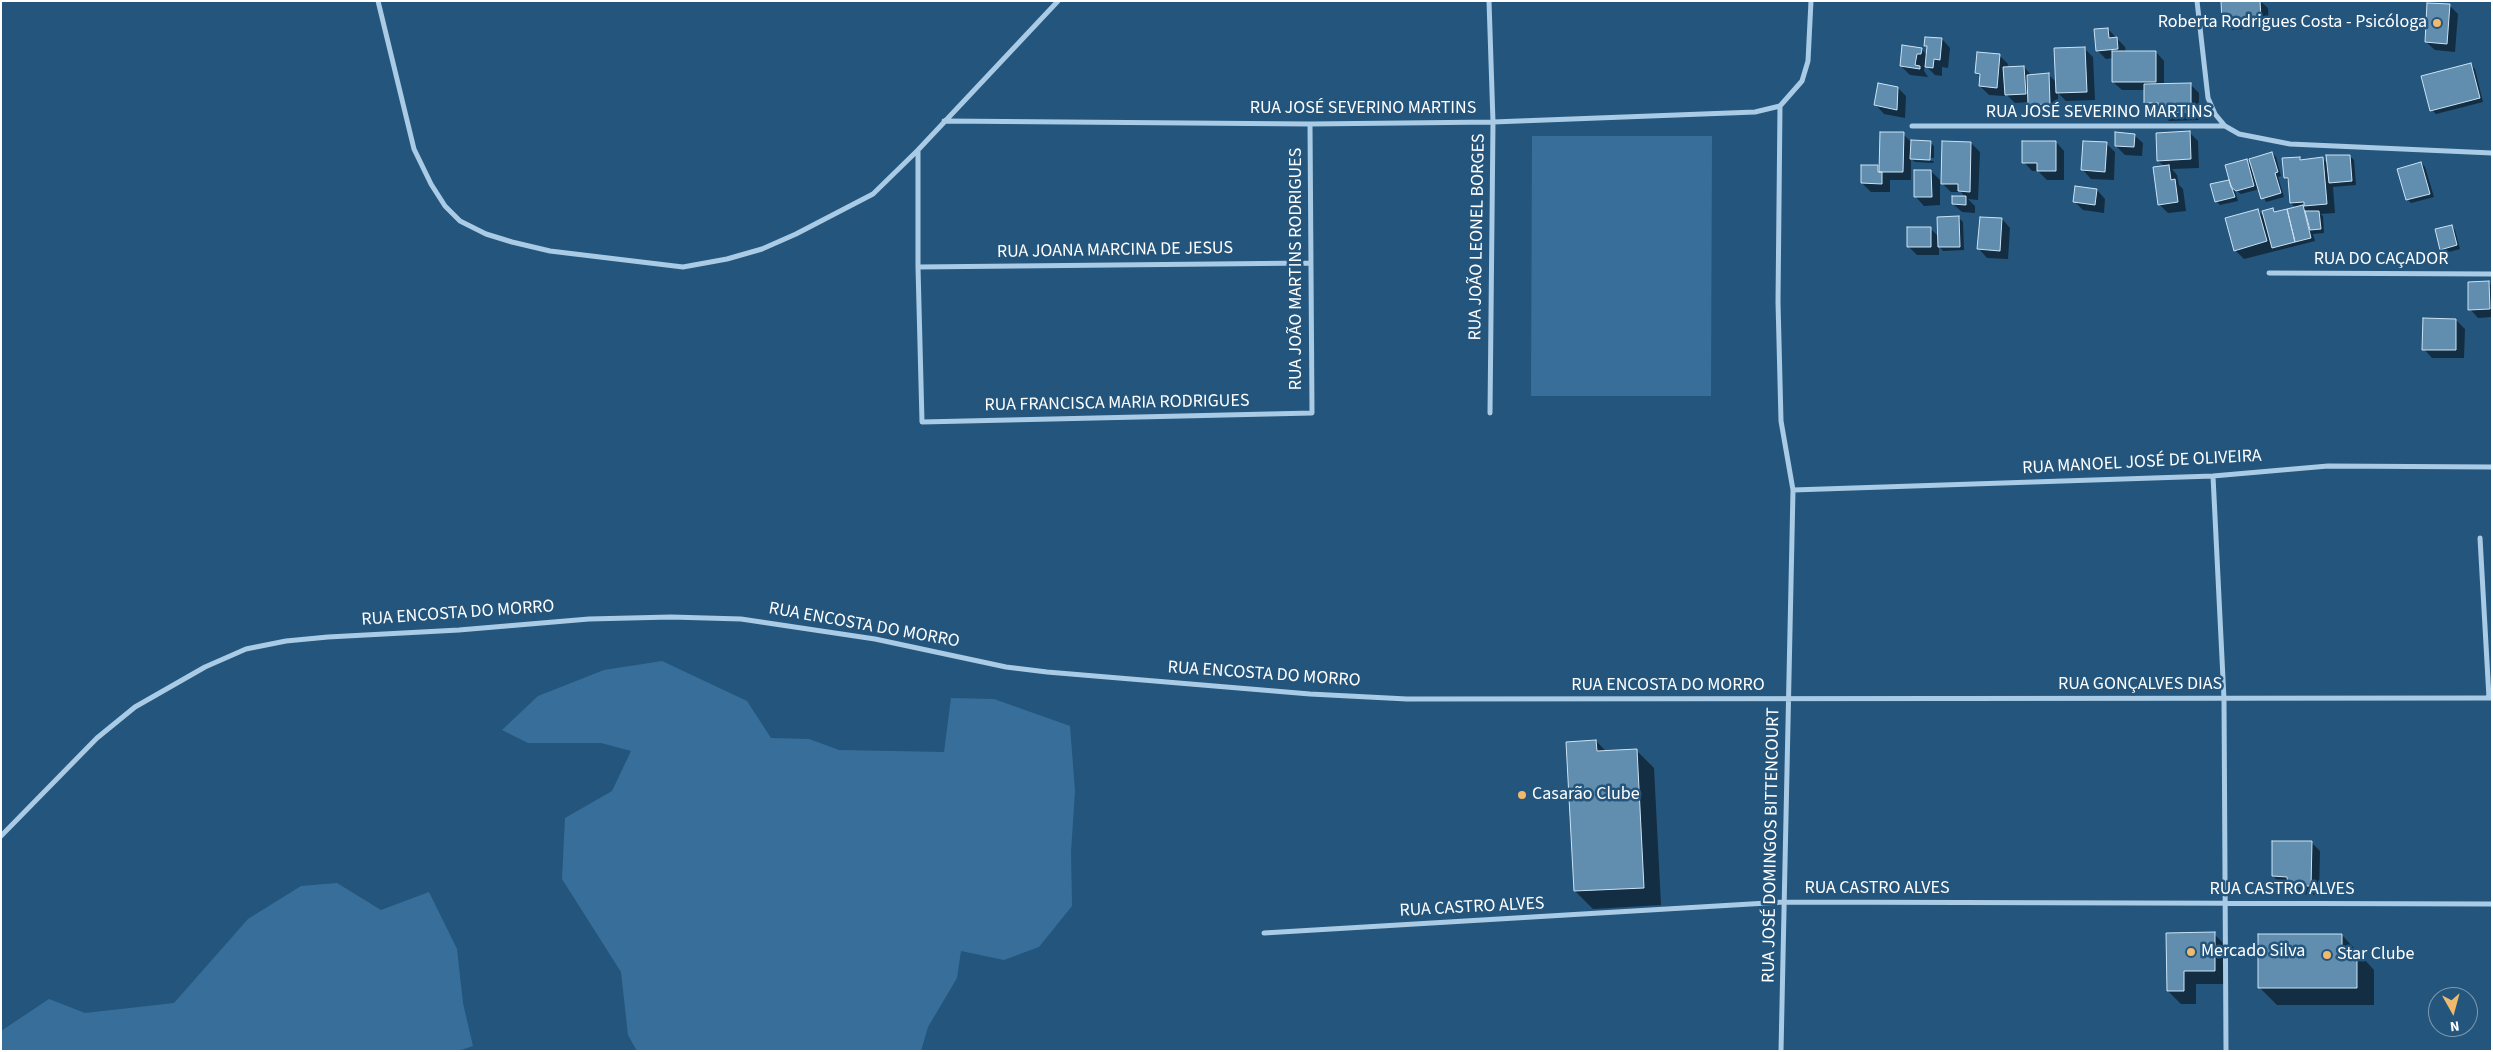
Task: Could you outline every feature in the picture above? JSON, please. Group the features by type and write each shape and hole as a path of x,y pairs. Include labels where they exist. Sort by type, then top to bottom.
{"street":[{"path":"378,1 414,149 431,184 445,206 460,221 486,234 558,252 683,267 719,261 762,249 853,206 873,194 918,150 1058,1"},
{"name":"RUA JOÃO LEONEL BORGES","path":"1489,1 1493,122 1490,413"},
{"path":"1780,106 1802,81 1808,61 1811,1"},
{"path":"2197,1 2208,98 2215,114 2225,126"},
{"name":"RUA JOSÉ SEVERINO MARTINS","path":"944,121 1310,124 1493,122 1755,112 1780,106"},
{"name":"RUA JOSÉ DOMINGOS BITTENCOURT","path":"1780,106 1778,302 1781,421 1793,490 1781,1051"},
{"name":"RUA JOÃO MARTINS RODRIGUES","path":"1310,124 1312,413"},
{"name":"RUA JOSÉ SEVERINO MARTINS","path":"1912,126 2225,126 2247,136 2290,144 2492,153"},
{"path":"918,150 918,267"},
{"name":"RUA JOANA MARCINA DE JESUS","path":"918,267 1311,263"},
{"name":"RUA FRANCISCA MARIA RODRIGUES","path":"918,267 922,422 1312,413"},
{"name":"RUA DO CAÇADOR","path":"2269,273 2492,274"},
{"name":"RUA MANOEL JOSÉ DE OLIVEIRA","path":"1793,490 2213,476 2328,466 2492,467"},
{"path":"2213,476 2224,699 2226,1051"},
{"path":"2480,538 2490,698"},
{"name":"RUA ENCOSTA DO MORRO","path":"1,836 96,738 135,708 205,667 246,649 286,640 328,636 459,630 589,619 671,617 741,619 874,639 1006,667 1310,694 1492,700 1788,700"},
{"name":"RUA GONÇALVES DIAS","path":"1788,700 2490,698"},
{"name":"RUA CASTRO ALVES","path":"1264,933 1784,902 2492,904"}],"shaded area":[{"path":"1532,136 1712,136 1711,396 1531,396"},
{"path":"662,661 747,701 771,738 809,739 839,750 944,752 951,698 994,699 1070,726 1075,791 1071,852 1072,906 1039,947 1004,960 961,951 957,978 928,1027 921,1051 637,1051 628,1035 621,972 562,879 565,818 612,791 631,751 601,743 528,743 502,730 538,696 604,670"},
{"path":"337,883 381,910 429,892 457,949 463,1003 473,1046 458,1051 1,1051 1,1031 49,999 85,1013 174,1003 248,919 301,886"}],"building":[{"path":"2221,1 2260,1 2261,19 2222,22"},
{"name":"Roberta Rodrigues Costa - Psicóloga","path":"2427,3 2450,4 2447,44 2425,42"},
{"path":"2108,28 2109,38 2117,37 2118,49 2096,51 2094,29"},
{"path":"1925,37 1942,38 1940,60 1934,59 1933,68 1925,67 1927,46 1924,46"},
{"path":"1902,45 1922,48 1921,54 1917,54 1915,65 1920,66 1920,69 1900,66"},
{"path":"2085,47 2087,92 2056,93 2054,48"},
{"path":"2112,51 2156,51 2156,82 2112,82"},
{"path":"1977,52 2000,54 1997,88 1979,86 1980,74 1975,73"},
{"path":"2471,63 2480,98 2430,111 2421,76"},
{"path":"2024,66 2026,94 2005,95 2003,67"},
{"path":"2049,73 2050,104 2028,105 2027,75"},
{"path":"1878,83 1898,87 1897,110 1874,105"},
{"path":"2191,83 2191,112 2159,113 2158,103 2144,103 2144,84"},
{"path":"2190,131 2191,159 2157,161 2156,133"},
{"path":"1880,132 1904,132 1903,172 1879,172"},
{"path":"2115,132 2135,134 2134,147 2115,146"},
{"path":"1911,140 1931,141 1930,160 1910,159"},
{"path":"1942,141 1971,142 1970,192 1958,191 1958,184 1941,184"},
{"path":"2022,141 2056,141 2056,171 2037,171 2037,163 2022,163"},
{"path":"2083,141 2107,142 2105,172 2081,170"},
{"path":"2272,152 2278,172 2275,173 2281,193 2261,199 2249,159"},
{"path":"2326,155 2350,155 2352,181 2329,183"},
{"path":"2300,157 2300,160 2323,157 2327,204 2304,206 2304,202 2290,203 2288,178 2284,178 2282,158"},
{"path":"2247,159 2254,186 2236,191 2231,187 2225,165"},
{"path":"2421,162 2430,194 2406,200 2397,169"},
{"path":"1861,165 1878,165 1878,172 1882,172 1882,184 1861,183"},
{"path":"2169,165 2171,180 2175,179 2178,202 2158,205 2153,167"},
{"path":"1914,170 1931,170 1932,197 1914,197"},
{"path":"2229,180 2235,197 2215,202 2210,184"},
{"path":"2075,186 2097,189 2095,205 2073,202"},
{"path":"1952,196 1966,196 1966,205 1952,204"},
{"path":"2303,205 2311,238 2295,242 2287,209"},
{"path":"2273,208 2274,212 2287,209 2295,242 2272,248 2262,211"},
{"path":"2258,209 2267,241 2234,251 2225,218"},
{"path":"2305,211 2319,211 2321,229 2310,230"},
{"path":"1959,216 1960,247 1938,247 1937,217"},
{"path":"1980,217 2002,218 2000,251 1977,249"},
{"path":"2452,225 2457,245 2440,250 2435,229"},
{"path":"1907,227 1931,227 1931,247 1907,247"},
{"path":"2489,281 2490,309 2468,310 2468,282"},
{"path":"2423,318 2456,319 2456,350 2422,350"},
{"path":"1596,740 1597,751 1637,749 1644,888 1574,891 1566,742"},
{"path":"2272,841 2312,841 2311,886 2288,886 2287,877 2272,876"},
{"name":"Mercado Silva","path":"2215,932 2215,971 2184,971 2184,991 2167,991 2166,933"},
{"path":"2258,934 2342,934 2342,951 2357,951 2357,988 2258,988"}],"place":[{"name":"Roberta Rodrigues Costa - Psicóloga","path":"2437,23"},
{"name":"Casarão Clube","path":"1522,795"},
{"name":"Mercado Silva","path":"2191,952"},
{"name":"Star Clube","path":"2327,955"}]}
